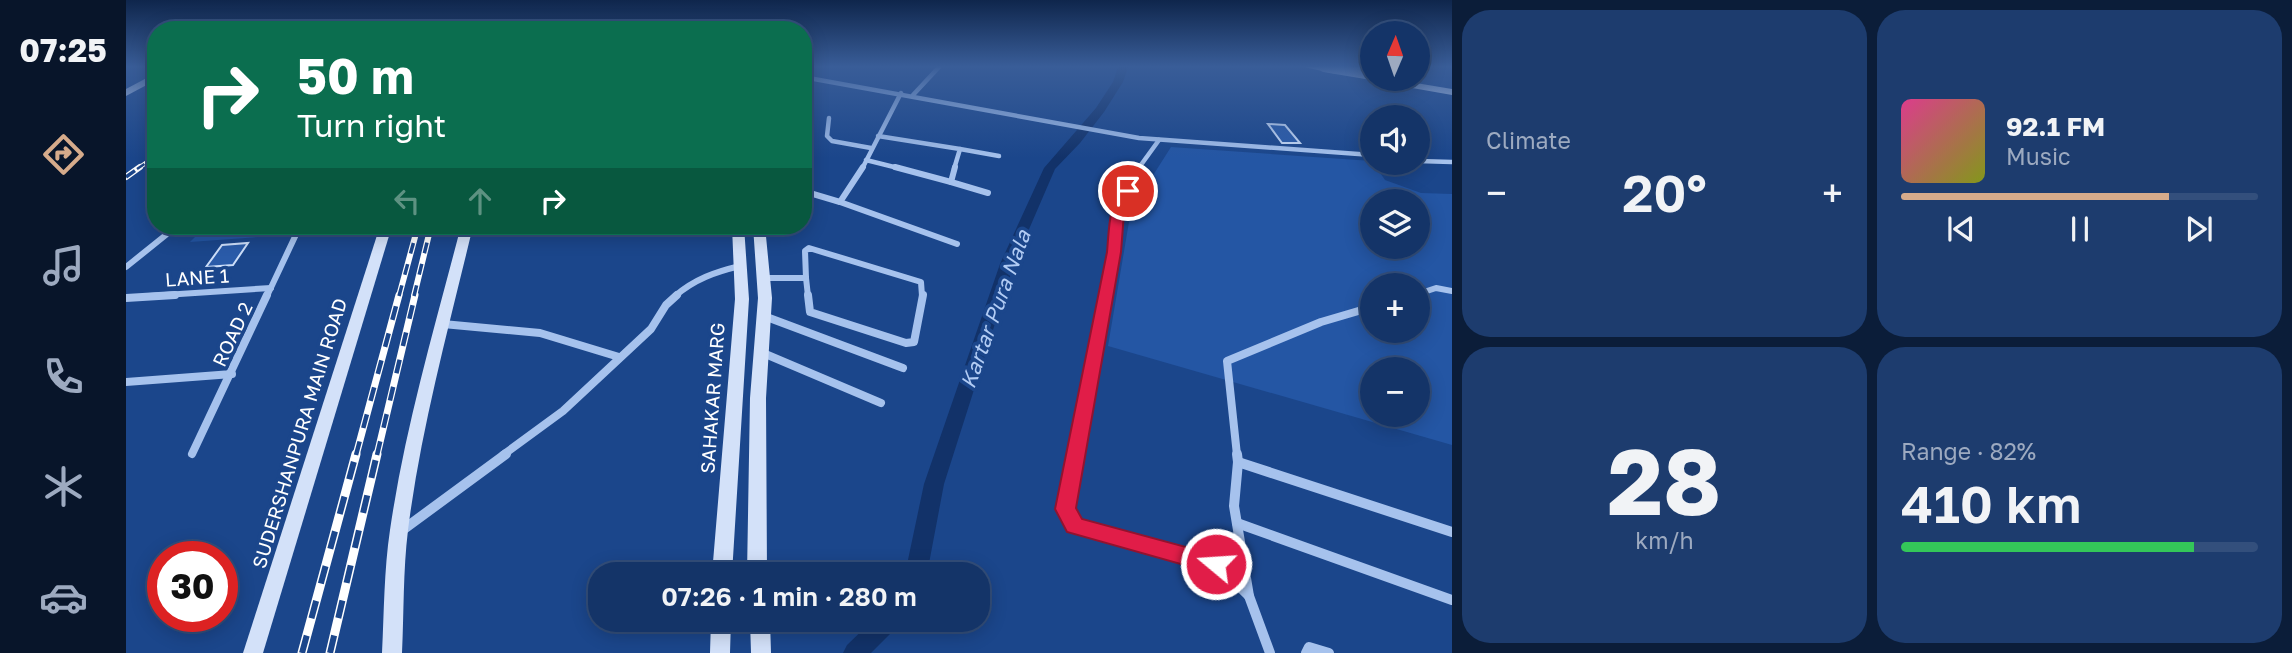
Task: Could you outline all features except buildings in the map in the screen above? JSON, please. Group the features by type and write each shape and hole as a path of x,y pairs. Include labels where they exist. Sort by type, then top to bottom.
{"street":[{"path":"839,202 855,184 899,97"},
{"path":"927,97 1159,140 1360,154"},
{"path":"829,118 827,136 832,141 871,148"},
{"path":"878,135 999,156"},
{"path":"1159,140 1143,160 1117,213 1114,252 1065,509 1075,526 1216,564 1249,596"},
{"path":"951,182 960,149"},
{"path":"866,160 988,193"},
{"path":"1430,161 1452,162"},
{"path":"812,194 957,244"},
{"path":"126,267 166,235"},
{"name":"ROAD 2","path":"192,454 296,235"},
{"name":"SUDERSHANPURA MAIN ROAD","path":"253,653 383,235"},
{"path":"392,653 399,532 429,371 465,235"},
{"name":"SAHAKAR MARG","path":"723,562 742,299 739,235"},
{"path":"758,562 758,398 764,316 760,235"},
{"path":"809,248 921,282 924,288 914,342 905,343 810,312 806,278 805,251 809,248"},
{"path":"399,532 563,411 650,329 666,305 688,285 711,273 741,266"},
{"path":"764,278 806,278"},
{"name":"LANE 1","path":"126,298 271,288"},
{"path":"1430,290 1436,288 1452,291"},
{"path":"1270,653 1249,596 1234,506 1238,462 1227,361 1321,322 1360,311"},
{"path":"764,316 903,368"},
{"path":"443,324 540,333 619,357"},
{"path":"763,353 881,403"},
{"path":"126,382 232,374"},
{"path":"1238,462 1452,532"},
{"path":"1237,523 1452,600"},
{"path":"720,653 721,632"},
{"path":"760,632 761,653"},
{"path":"1307,653 1309,647 1328,653"}],"shaded area":[{"path":"1171,147 1360,160 1360,175 1382,175 1385,180 1410,189 1360,189 1360,259 1430,259 1430,193 1452,194 1452,445 1389,427 1430,427 1430,357 1360,357 1360,419 1108,346 1131,210"},
{"path":"197,235 285,235 190,242"}],"waterway":[{"name":"Kartar Pura Nala","path":"918,562 934,484 1007,264 1050,168 1076,141 1108,97"},
{"name":"Kartar Pura Nala","path":"855,653 876,632"}],"railway":[{"path":"137,169 147,162"},
{"path":"126,177 140,167"},
{"path":"399,296 416,235"},
{"path":"414,296 429,235"},
{"path":"356,455 399,295"},
{"path":"377,455 415,295"},
{"path":"302,653 356,454"},
{"path":"330,653 377,454"}],"route":[{"path":"1128,191 1117,213 1114,252 1094,343 1065,509 1075,526 1100,535 1170,550 1216,564"}]}
